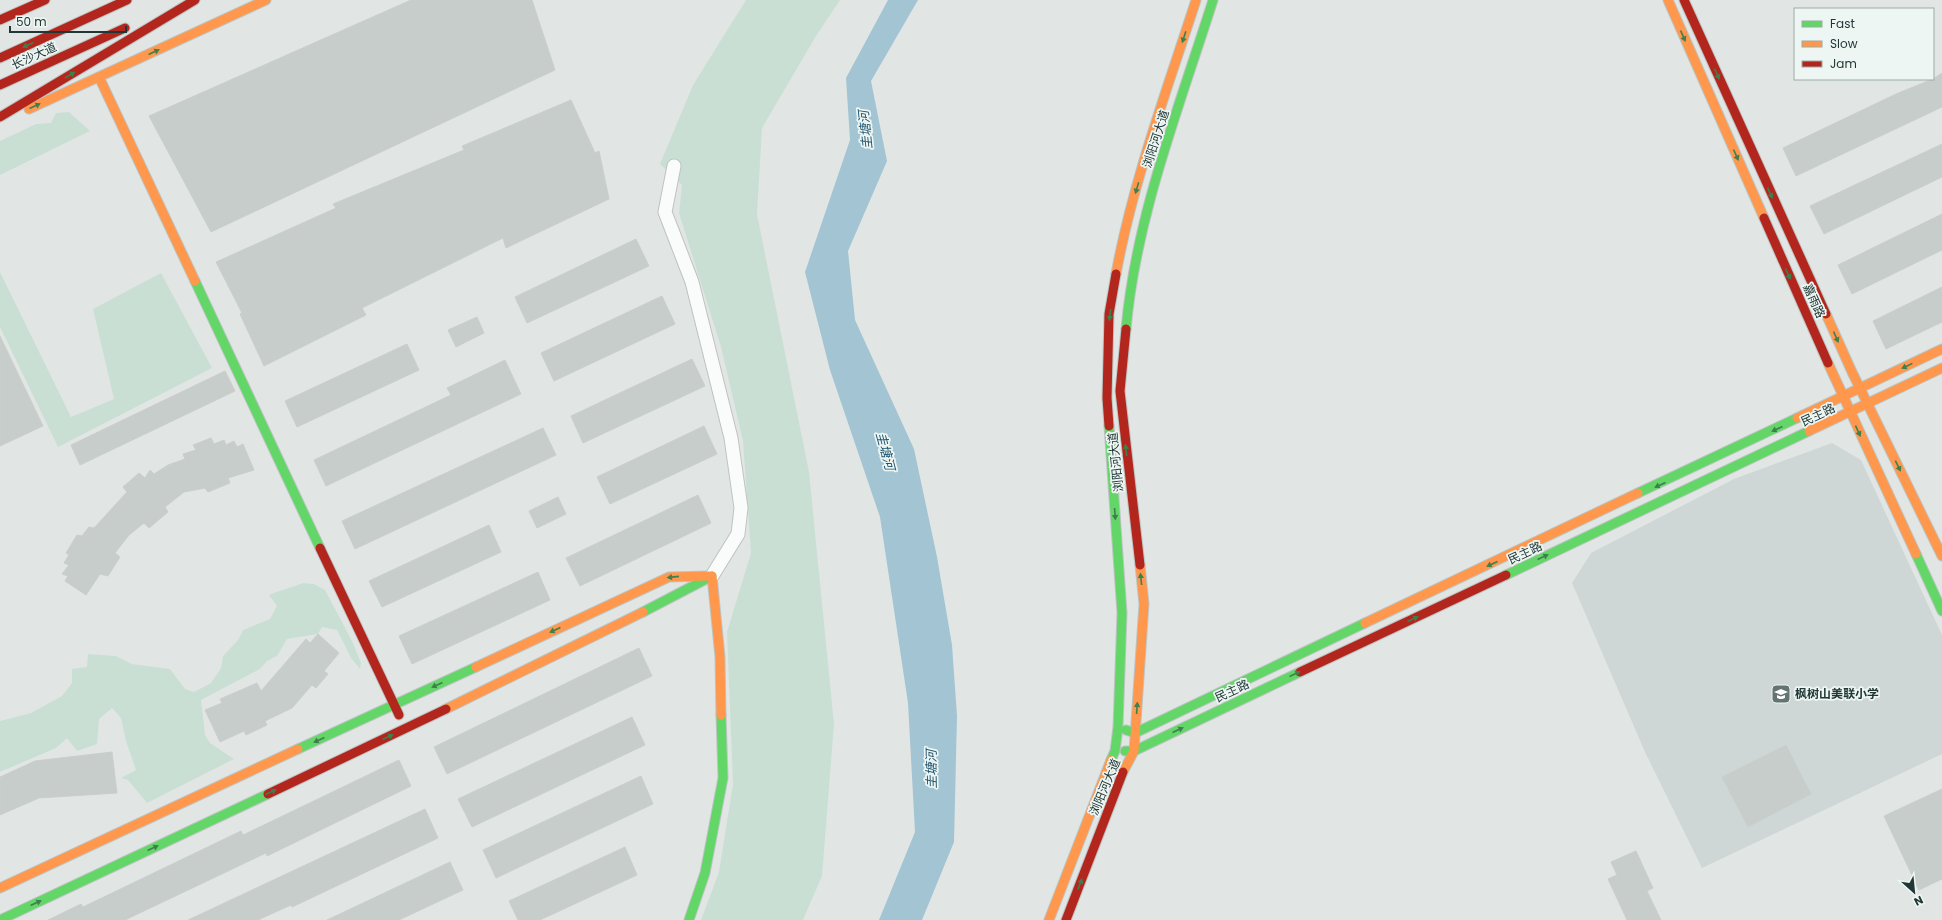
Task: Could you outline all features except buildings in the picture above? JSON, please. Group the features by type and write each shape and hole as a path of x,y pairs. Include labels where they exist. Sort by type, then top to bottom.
{"main road":[{"path":"0,20 45,0"},
{"name":"长沙大道","path":"0,58 127,0"},
{"name":"长沙大道","path":"0,85 186,0"},
{"path":"0,116 195,0"},
{"path":"0,122 266,0"},
{"name":"浏阳河大道","path":"1049,920 1115,751 1118,727 1122,613 1107,398 1110,314 1124,232 1148,148 1196,0"},
{"name":"浏阳河大道","path":"1066,920 1120,778 1134,751 1144,604 1120,391 1128,303 1148,204 1213,0"},
{"name":"嘉雨路","path":"1668,0 1843,398 1942,611"},
{"name":"嘉雨路","path":"1684,0 1860,389 1942,556"},
{"path":"99,77 395,704 405,729"},
{"name":"民主路","path":"1135,734 1843,398 1942,349"},
{"name":"民主路","path":"1115,751 1134,751 1850,413 1942,368"},
{"path":"0,888 669,577 712,576"},
{"path":"0,920 405,729 672,598 712,576"},
{"path":"689,920 705,873 723,778 720,658 712,576"},
{"path":"1118,727 1135,734"}],"street":[{"path":"674,166 665,212 694,289 731,438 741,508 738,534 712,576"}],"shaded area":[{"name":"枫树山美联小学","path":"1832,443 1861,460 1942,635 1942,754 1702,868 1645,752 1572,583 1591,553 1734,479"}],"green space":[{"path":"746,0 840,0 816,36 762,128 757,214 809,472 834,724 822,876 803,920 701,920 719,872 733,784 727,632 751,553 743,441 721,347 679,213 682,185 660,164 693,85"},
{"path":"69,112 90,131 0,175 0,141 36,124 51,123 56,113"},
{"path":"0,272 71,417 114,399 93,309 161,273 212,368 58,447 0,327"},
{"path":"303,583 314,584 325,590 353,643 361,663 360,669 351,658 337,630 322,627 318,634 287,639 277,656 267,661 260,669 201,700 205,735 210,743 234,759 147,803 128,780 121,778 136,770 126,741 121,718 112,708 99,719 97,744 77,751 67,738 56,748 0,772 0,721 31,713 62,696 72,683 72,669 87,667 88,654 116,656 132,664 170,669 185,689 194,692 211,683 221,668 223,656 238,640 243,630 270,619 277,606 269,595"}],"water":[{"name":"圭塘河","path":"888,0 918,0 871,81 887,161 848,251 855,320 914,449 937,557 952,645 957,716 954,842 922,920 879,920 915,832 908,703 880,517 830,370 805,272 850,140 846,78"}],"traffic: fast":[{"path":"1126,329 1131,287 1149,204 1160,163 1213,0"},
{"path":"195,281 320,548"},
{"path":"1638,493 1797,418"},
{"path":"1109,426 1122,613 1118,727 1115,751 1111,760"},
{"path":"1506,575 1809,431"},
{"path":"1916,554 1942,611"},
{"path":"643,612 712,576"},
{"path":"1126,730 1135,733 1365,623"},
{"path":"298,749 476,667"},
{"path":"1125,751 1134,751 1300,672"},
{"path":"689,920 705,873 723,778 721,715"},
{"path":"0,920 268,794"}],"traffic: slow":[{"path":"29,109 266,0"},
{"path":"1116,274 1123,239 1141,170 1196,0"},
{"path":"1668,0 1764,218"},
{"path":"99,77 195,281"},
{"path":"1826,314 1852,372 1942,556"},
{"path":"1797,418 1942,349"},
{"path":"1828,363 1916,554"},
{"path":"1809,431 1942,368"},
{"path":"1365,623 1638,493"},
{"path":"1123,772 1134,751 1144,604 1140,565"},
{"path":"476,667 669,577 709,576"},
{"path":"712,576 720,657 721,715"},
{"path":"446,709 643,612"},
{"path":"0,888 298,749"},
{"path":"1049,920 1111,760"}],"traffic: jam":[{"path":"0,20 45,0"},
{"path":"0,58 127,0"},
{"path":"0,117 195,0"},
{"path":"1684,0 1826,314"},
{"path":"0,85 125,28"},
{"path":"1764,218 1828,363"},
{"path":"1109,426 1107,398 1109,314 1116,274"},
{"path":"1126,329 1120,391 1140,565"},
{"path":"320,548 399,715"},
{"path":"1300,672 1506,575"},
{"path":"268,794 446,709"},
{"path":"1066,920 1123,772"}],"place":[{"name":"枫树山美联小学","path":"1781,694"}]}
